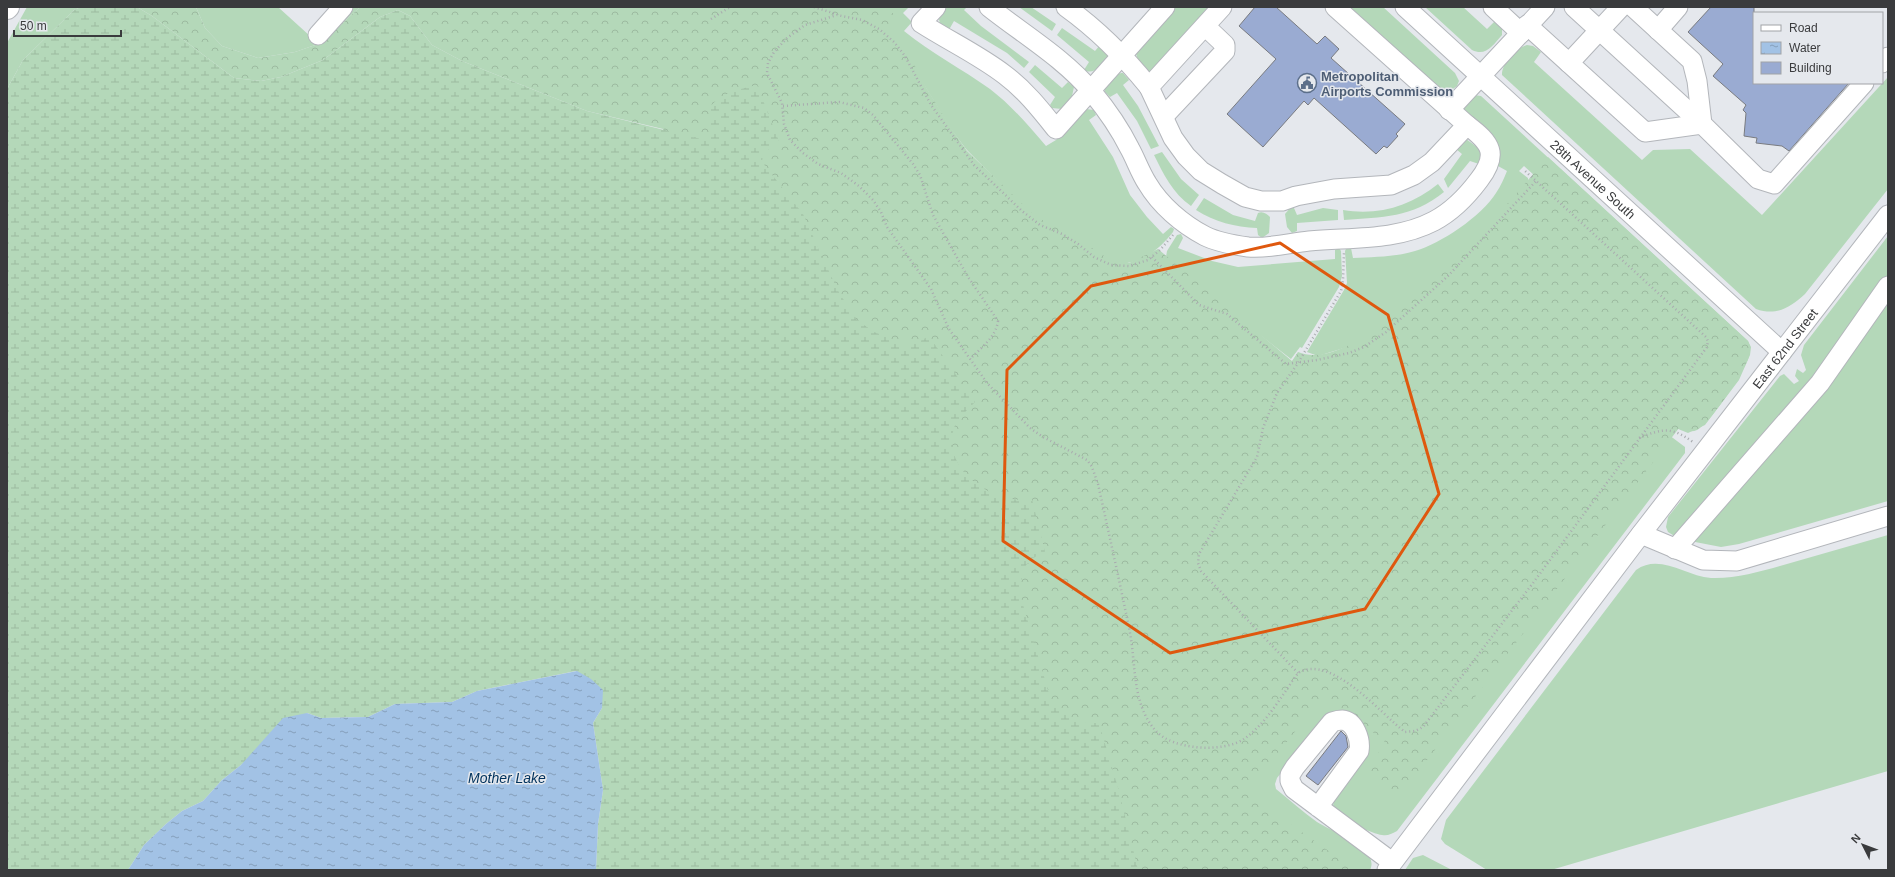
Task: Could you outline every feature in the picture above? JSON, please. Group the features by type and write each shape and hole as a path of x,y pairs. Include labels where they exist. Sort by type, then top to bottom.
{"street":[{"path":"318,35 343,7"},
{"path":"936,7 921,23 987,62 1006,76 1032,99 1056,129 1165,7"},
{"path":"989,7 1049,52 1091,90 1115,123 1130,149 1147,184 1164,205 1183,222 1205,236 1227,243 1249,247 1343,238 1388,236 1413,229 1434,221 1453,208 1473,188 1488,169 1492,154 1485,139 1449,110 1335,7"},
{"path":"1066,7 1092,26 1123,55 1149,87 1164,116 1173,138 1186,156 1200,171 1245,197 1261,200 1282,201 1296,196 1334,189 1390,185 1414,175 1432,162 1467,125"},
{"path":"1149,87 1222,7"},
{"name":"28th Avenue South","path":"1404,7 1782,352"},
{"path":"1492,7 1569,63 1645,132 1702,124"},
{"path":"1449,110 1545,7"},
{"path":"1574,7 1702,124 1758,180 1774,184 1863,84"},
{"path":"1569,63 1621,7"},
{"path":"1633,7 1692,61 1697,80 1702,124"},
{"path":"1658,30 1678,7"},
{"path":"1164,116 1225,51 1225,45 1205,26"},
{"name":"East 62nd Street","path":"1389,866 1640,534 1888,215"},
{"path":"1675,549 1820,383 1888,286"},
{"path":"1640,534 1702,560 1737,561 1888,516"},
{"path":"1318,807 1389,866"}],"path":[{"path":"711,19 730,7"},
{"path":"814,7 862,20 879,29 894,42 905,56 931,105 974,165 1022,211 1040,225 1062,234 1078,244 1094,257 1111,265 1128,266 1152,257 1160,250 1183,222"},
{"path":"837,14 805,25 787,38 774,52 768,63 767,73 783,106 784,124 790,140 803,153 818,164 841,173 859,186 881,212 887,227 932,289 950,329 987,383 1030,428 1043,437 1087,460 1092,467 1098,484 1130,634 1138,696 1156,731 1165,738 1183,746 1226,746 1244,740 1258,727 1298,673 1311,669 1320,669 1331,673 1356,690 1405,732 1415,731 1423,727 1534,583 1638,438 1707,347 1708,341 1706,337 1524,170"},
{"path":"783,106 839,102 864,108 874,115 913,164 920,175 933,215 968,277 998,320 997,328 991,337 970,359"},
{"path":"1152,257 1199,305 1227,314 1286,364 1298,363 1349,352 1364,347 1386,332 1448,276 1536,181"},
{"path":"1298,673 1201,570 1198,563 1199,554 1257,456 1263,428 1276,393 1298,363 1341,291 1344,280 1343,238"},
{"path":"1638,438 1656,431 1667,429 1681,434 1705,451"}],"highlighted area":[{"path":"1280,243 1388,315 1439,494 1365,609 1170,653 1003,541 1007,370 1091,286"}],"green space":[{"path":"27,7 81,7 74,10 23,60 7,89 7,43"},
{"path":"81,7 137,7 152,16 234,78 261,81 281,77 323,60 380,17 398,10 410,16 432,45 462,61 587,111 701,139 710,136 710,107 714,102 731,92 757,85 780,144 769,149 763,155 762,162 803,214 837,289 855,318 872,331 901,343 915,344 929,336 975,402 960,418 954,428 952,444 956,458 963,471 974,482 988,491 1002,497 1017,500 1032,499 1045,552 1031,559 1024,568 1019,591 1050,697 1060,710 1070,718 1083,722 1099,723 1119,791 1138,870 596,870 598,824 603,790 593,723 602,708 576,671 477,691 452,702 395,704 368,717 321,718 307,713 222,780 203,801 182,811 166,824 144,845 128,870 7,870 7,89 23,60 74,10"},
{"path":"137,7 196,7 205,28 222,46 258,58 295,52 321,43 360,7 860,7 897,14 884,29 906,49 927,89 953,131 967,151 1036,217 1073,235 1113,262 1129,263 1158,249 1292,361 1298,352 1326,354 1359,340 1396,314 1433,282 1469,246 1548,157 1748,341 1750,354 1734,384 1718,408 1703,426 1692,431 1679,428 1400,796 1368,772 1385,740 1321,699 1246,793 1350,866 1348,870 1079,870 663,129 587,111 462,61 432,45 410,16 398,10 380,17 323,60 281,77 261,81 234,78 152,16"},
{"path":"196,7 278,7 310,36 351,7 360,7 321,43 295,52 258,58 222,46 205,28"},
{"path":"819,7 909,7 903,13 912,22 904,31 925,47 998,95 1020,116 1046,146 1056,140 1086,109 1094,110 1096,115 1089,120 1113,157 1130,195 1147,217 1163,234 1171,227 1174,229 1173,232 1161,246 1147,256 1131,262 1112,264 1031,215 966,149 951,129 920,78"},
{"path":"947,7 967,7 964,10 981,26 1029,62 1024,68 1007,53 954,21 950,28 947,29 940,24 939,19"},
{"path":"1019,7 1031,7 1056,24 1052,31"},
{"path":"1175,7 1213,7 1151,71 1147,71 1138,61 1136,53"},
{"path":"1350,7 1383,7 1455,73 1459,81 1457,86 1450,91 1440,88"},
{"path":"1425,7 1463,7 1487,29 1496,20 1502,26 1502,35 1489,49 1477,52 1472,50"},
{"path":"1062,28 1095,51 1100,45 1108,55 1104,62 1095,70 1084,70 1089,62 1057,35"},
{"path":"1527,45 1533,46 1541,52 1534,62 1642,160 1653,150 1690,149 1762,215 1888,77 1888,189 1805,294 1788,307 1776,311 1770,312 1756,309 1502,75 1507,61 1522,47"},
{"path":"1035,65 1062,88 1068,82 1074,87 1072,96 1062,109 1052,108 1050,105 1055,97 1029,72"},
{"path":"1123,73 1129,80 1123,85 1138,106 1159,146 1151,149 1137,121 1117,93 1110,97 1105,92 1108,82 1116,75"},
{"path":"1474,95 1481,96 1748,341 1751,347 1750,355 1739,380 1705,425 1688,433 1661,422 1711,336 1524,166 1519,171 1528,178 1528,183 1441,281 1370,340 1318,356 1307,352 1347,283 1345,251 1347,247 1351,248 1353,258 1384,256 1415,251 1448,236 1471,220 1490,202 1498,190 1507,171 1498,166 1464,113 1463,108"},
{"path":"1466,139 1481,150 1483,155 1479,164 1470,161 1448,188 1444,179 1462,154 1456,149"},
{"path":"1162,152 1181,179 1199,195 1191,206 1179,196 1161,169 1154,155"},
{"path":"1438,184 1444,192 1432,201 1420,207 1396,215 1344,220 1343,210 1369,212 1394,208 1428,192"},
{"path":"1204,198 1233,215 1255,221 1258,213 1262,212 1266,214 1270,217 1269,233 1262,238 1258,235 1257,228 1225,223 1210,218 1196,210"},
{"path":"1291,207 1294,208 1297,215 1323,208 1338,210 1338,220 1297,223 1297,231 1292,233 1287,227 1285,214"},
{"path":"1181,234 1183,238 1178,248 1212,261 1238,267 1335,259 1335,250 1339,248 1341,251 1342,276 1339,287 1302,348 1300,347 1291,359 1225,308 1166,257 1167,251 1177,235"},
{"path":"1888,236 1888,279 1851,333 1676,537 1668,532 1666,527 1668,517 1780,376 1784,374 1794,384 1799,381 1795,376 1797,369 1803,373 1806,370 1801,355 1804,345"},
{"path":"1888,291 1888,501 1739,544 1721,547 1690,541"},
{"path":"1669,435 1685,447 1685,453 1397,831 1386,835 1372,832 1344,819 1335,810 1333,804 1335,797 1368,747 1325,717 1277,778 1275,784 1276,789 1317,822 1352,841 1368,854 1371,862 1370,870 1138,870 1043,495"},
{"path":"1888,535 1888,771 1551,870 1487,870 1445,844 1441,839 1446,820 1636,570 1645,565 1654,564 1673,567 1692,574 1711,578 1737,576 1755,573"},
{"path":"1423,855 1452,870 1405,870 1413,858"}],"water":[{"name":"Mother Lake","path":"577,671 591,679 603,690 602,708 593,723 603,790 598,824 596,870 128,870 144,845 182,811 203,801 222,780 241,765 283,718 307,713 321,718 368,717 395,704 452,702 477,691"}],"building":[{"name":"Metropolitan Airports Commission","path":"1255,7 1276,7 1317,44 1325,36 1339,49 1331,58 1405,124 1396,134 1398,136 1387,148 1384,146 1376,154 1314,98 1308,105 1304,101 1263,147 1227,114 1276,59 1239,26"},
{"path":"1711,7 1754,7 1753,84 1848,84 1789,151 1782,146 1756,143 1757,138 1744,136 1746,113 1743,110 1746,105 1713,76 1723,64 1688,32"},
{"path":"1341,731 1346,736 1348,747 1318,785 1306,776"}],"place":[{"name":"Metropolitan Airports Commission","path":"1307,83"}]}
